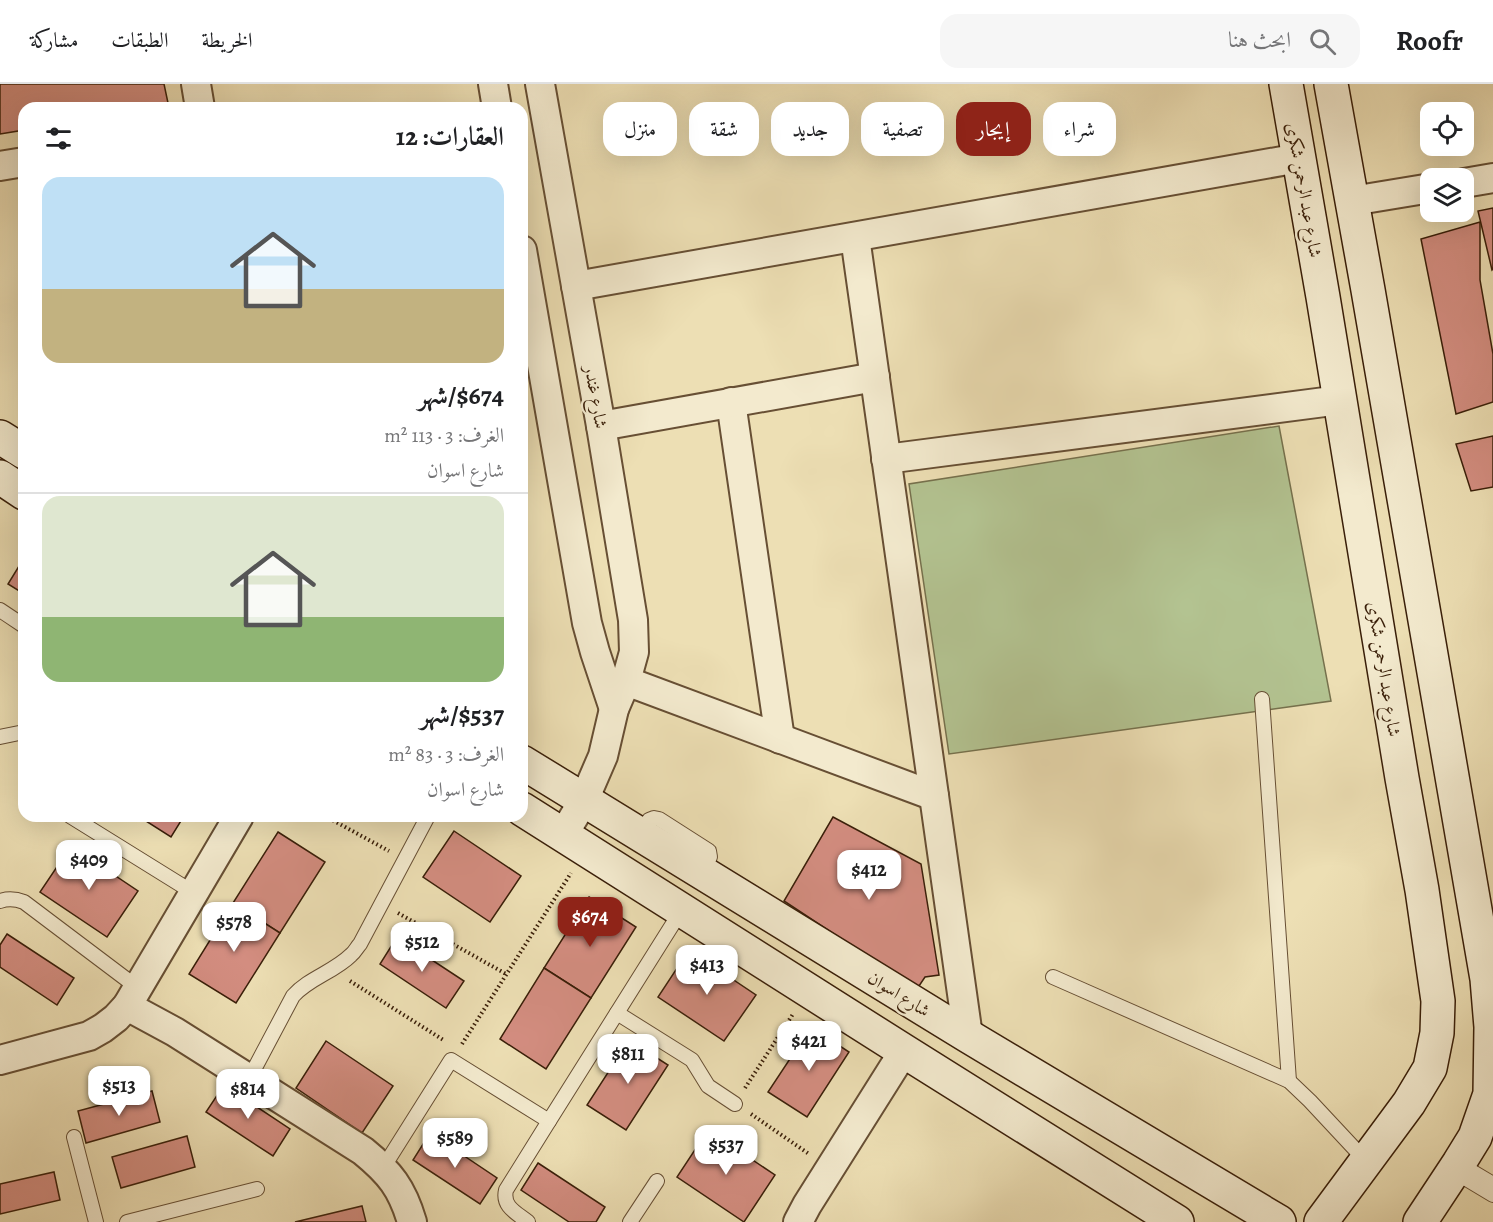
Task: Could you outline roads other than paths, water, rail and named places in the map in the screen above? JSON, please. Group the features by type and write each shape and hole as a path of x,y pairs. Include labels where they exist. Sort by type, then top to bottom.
{"street":[{"path":"196,84 199,102"},
{"path":"493,84 496,102"},
{"name":"شارع غندر","path":"540,84 602,426 633,620 634,652 626,681 614,709 603,756 584,800 575,842"},
{"name":"شارع عبد الرحمن شكرى","path":"1286,84 1422,890 1438,1001 1437,1033 1430,1068 1409,1103 1321,1222"},
{"path":"1331,84 1487,979 1491,1027 1491,1094 1470,1152 1420,1222"},
{"path":"576,286 1299,158"},
{"path":"0,166 18,163"},
{"path":"1474,181 1493,178"},
{"path":"1352,201 1420,190"},
{"path":"855,237 968,1036"},
{"path":"528,284 587,623 614,709"},
{"path":"1323,297 1368,290"},
{"path":"602,426 874,377"},
{"path":"886,459 1340,400"},
{"path":"731,402 780,739"},
{"path":"0,436 18,448"},
{"path":"0,477 18,489"},
{"path":"626,681 934,796"},
{"path":"1402,778 1411,784 1421,786 1432,784 1441,779 1450,763"},
{"name":"شارع اسوان","path":"528,766 968,1036 1279,1222"},
{"path":"528,813 904,1052 1177,1222"},
{"path":"0,1060 88,1036 116,1018 133,997 235,822"},
{"path":"1422,890 1432,854 1438,846 1447,842 1464,849"},
{"path":"133,997 175,1032 363,1151 383,1168 399,1189 412,1222"},
{"path":"798,1222 807,1204 904,1052"}],"lane":[{"path":"0,610 18,622"},
{"path":"1262,699 1289,1081"},
{"path":"0,737 18,733"},
{"path":"88,822 194,893"},
{"path":"249,1079 293,996 301,986 351,955 360,944 426,822"},
{"path":"0,901 15,899 24,902 133,997"},
{"path":"528,1222 507,1204 506,1190 681,911"},
{"path":"1053,977 1289,1081 1366,1161"},
{"path":"617,1013 692,1060 708,1086 735,1104"},
{"path":"383,1168 455,1055 549,1121"},
{"path":"74,1137 96,1222"},
{"path":"1470,1152 1493,1184"},
{"path":"1470,1152 1493,1195"},
{"path":"630,1222 657,1181"},
{"path":"127,1222 257,1189"}]}
